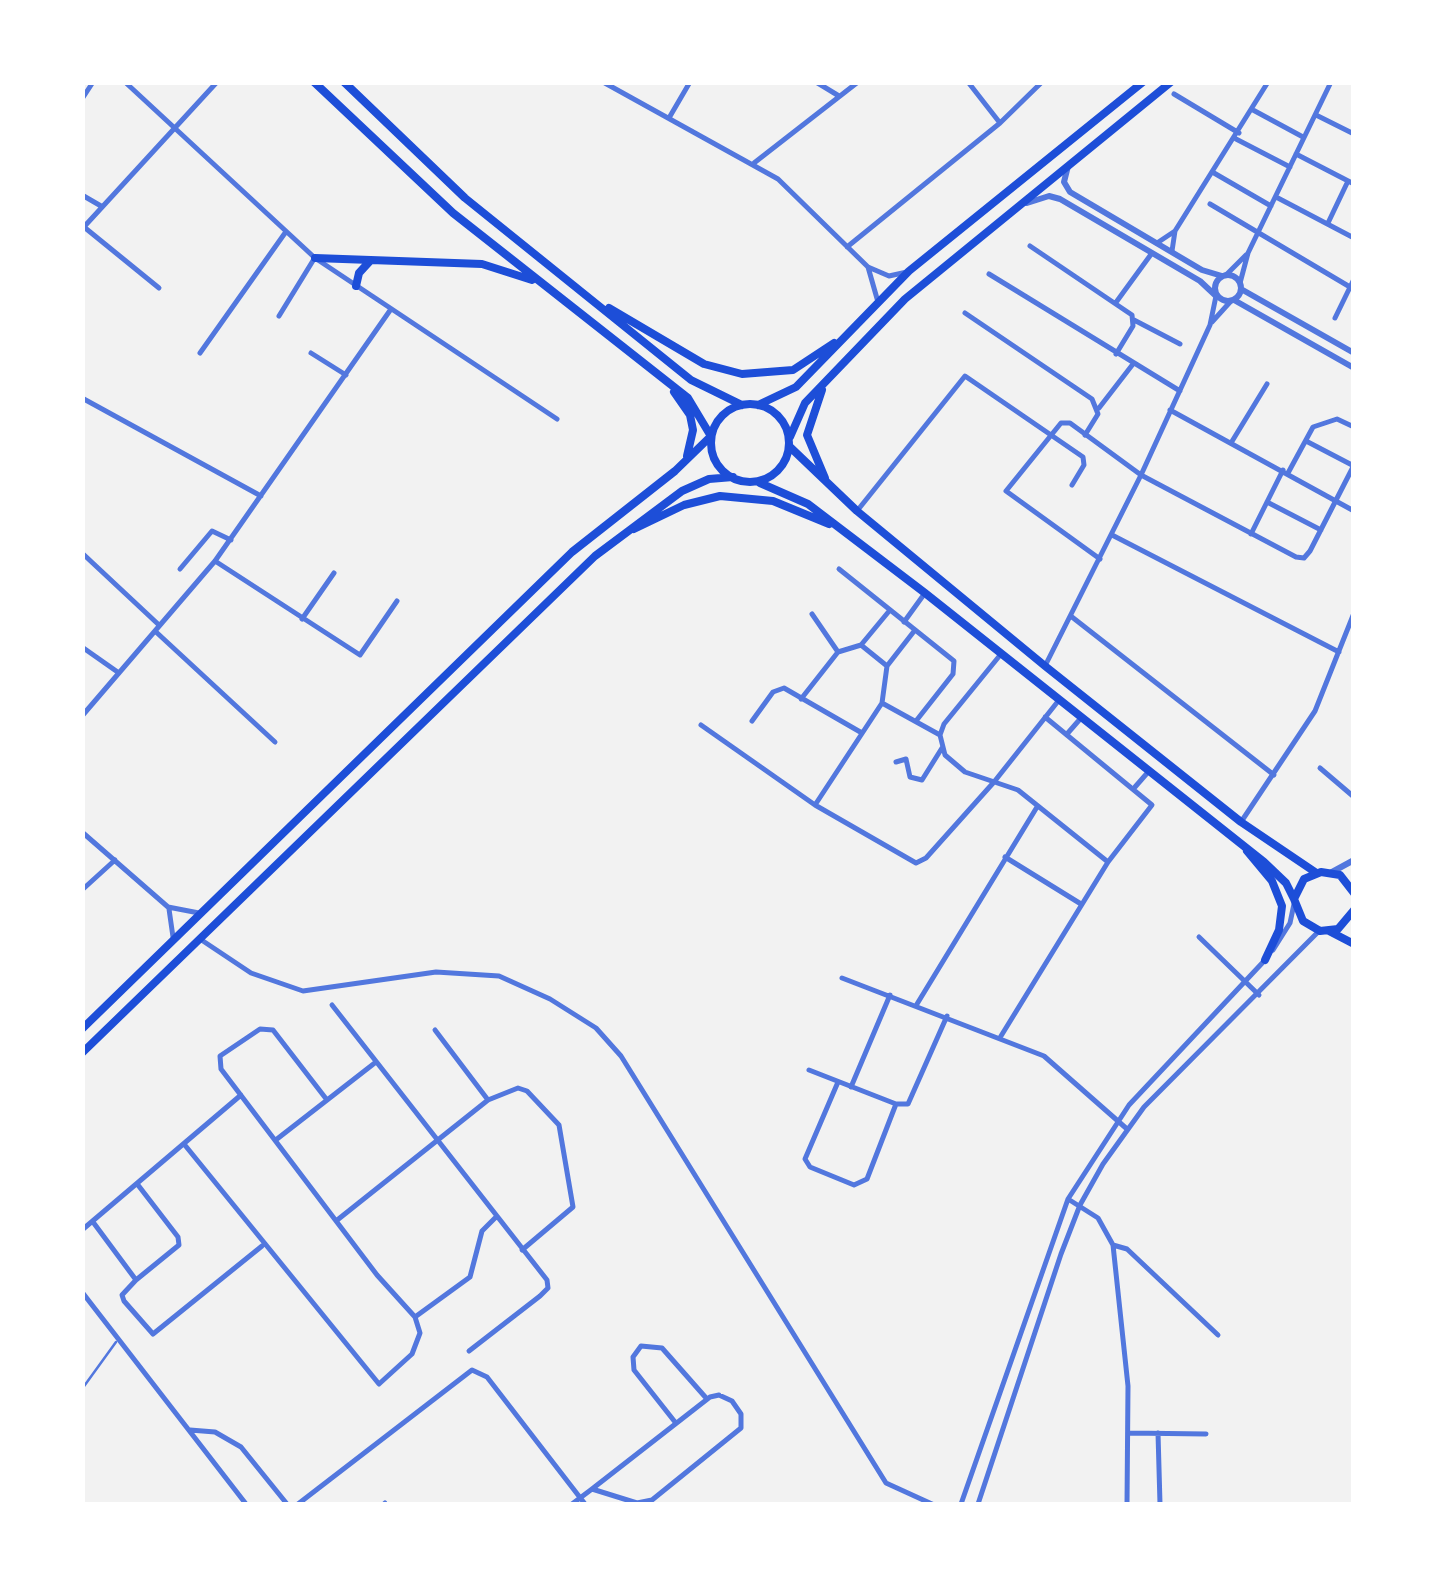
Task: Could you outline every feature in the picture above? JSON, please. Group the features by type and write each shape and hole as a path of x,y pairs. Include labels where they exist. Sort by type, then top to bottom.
{"main road":[{"path":"314,82 425,188 694,404 718,462 734,476"},
{"path":"344,82 464,198 700,386 742,405 758,406 796,388 910,271 1143,82"},
{"path":"760,483 783,469 800,409 904,299 1168,84"},
{"path":"315,258 482,264 541,283"},
{"path":"356,286 362,268 373,260"},
{"path":"586,294 704,364 742,374 793,370 846,335"},
{"path":"654,370 690,415 691,445 675,471"},
{"path":"824,385 806,435 814,461 833,490"},
{"path":"82,1029 572,552 675,471 709,436 716,418 742,405"},
{"path":"758,406 790,437"},
{"path":"790,448 833,490 1045,666 1241,822 1315,872"},
{"path":"82,1053 621,535 682,491 708,478 734,476 808,504 1245,847 1280,877 1303,921 1354,944"},
{"path":"621,535 684,505 720,496 772,501 842,529"},
{"path":"1245,847 1272,882 1282,906 1278,930 1265,960"},
{"path":"1294,902 1304,879 1315,872 1332,872 1353,887"},
{"path":"1324,931 1345,923 1354,910"},
{"path":"188,927 200,939"}],"street":[{"path":"82,99 93,82"},
{"path":"125,82 315,258 558,419"},
{"path":"158,288 84,228 217,82"},
{"path":"604,82 778,179 868,267 889,276 910,271"},
{"path":"668,118 690,82"},
{"path":"816,82 840,97"},
{"path":"754,163 858,82"},
{"path":"968,82 1000,124"},
{"path":"847,246 1000,124 1042,82"},
{"path":"1157,242 1175,231 1238,136 1268,82"},
{"path":"1210,324 1240,286 1248,253 1331,82"},
{"path":"1174,94 1290,167"},
{"path":"1253,110 1304,138"},
{"path":"1316,115 1354,134"},
{"path":"1296,154 1351,182 1327,224"},
{"path":"1069,165 1064,182 1070,192 1172,252 1224,276 1354,354"},
{"path":"1214,173 1271,206"},
{"path":"82,195 102,207"},
{"path":"1018,206 1049,196 1060,199 1216,296 1232,300 1354,368"},
{"path":"1275,197 1354,238"},
{"path":"1210,204 1350,287"},
{"path":"1172,252 1175,231"},
{"path":"200,352 285,233"},
{"path":"1030,246 1117,302 1134,320 1180,344"},
{"path":"1117,302 1152,253"},
{"path":"1045,666 1180,392 1210,324 1216,282 1248,253"},
{"path":"279,316 315,258"},
{"path":"868,267 878,302"},
{"path":"989,274 1180,392"},
{"path":"1335,318 1354,279"},
{"path":"82,716 231,540 390,310"},
{"path":"965,313 1092,399 1099,408"},
{"path":"1116,354 1134,320"},
{"path":"311,352 346,374"},
{"path":"1085,435 1099,408 1133,364"},
{"path":"857,510 965,376 1085,460 1072,485"},
{"path":"1232,443 1267,384"},
{"path":"82,398 261,496"},
{"path":"1170,410 1354,511"},
{"path":"1250,534 1313,427 1337,419 1354,426"},
{"path":"1100,558 1011,496 1008,484 1048,436 1065,422 1141,475 1250,534 1304,558 1353,466 1306,441"},
{"path":"1267,502 1321,530"},
{"path":"180,569 212,531 231,540"},
{"path":"1112,535 1339,652"},
{"path":"82,553 275,742"},
{"path":"215,561 360,655 397,602"},
{"path":"839,569 956,668 916,721"},
{"path":"302,619 334,572"},
{"path":"904,622 925,593"},
{"path":"801,699 838,652 861,646 890,610"},
{"path":"812,614 838,652"},
{"path":"1241,822 1315,711 1354,614"},
{"path":"1071,616 1274,775"},
{"path":"815,805 882,703 887,666 915,630"},
{"path":"861,646 887,666"},
{"path":"82,647 118,673"},
{"path":"1000,654 944,724 942,748 965,772 1018,790 1108,862"},
{"path":"752,721 777,688 862,733"},
{"path":"702,725 815,805 916,863 926,858 994,782 1059,700"},
{"path":"882,703 940,736"},
{"path":"1001,1036 1108,862 1152,805 1045,716"},
{"path":"1067,734 1080,718"},
{"path":"896,762 906,759 910,777 922,780 942,748"},
{"path":"1320,768 1352,792"},
{"path":"1135,787 1148,771"},
{"path":"917,1004 1037,807"},
{"path":"82,832 168,906 202,913"},
{"path":"1005,857 1081,904"},
{"path":"82,890 115,860"},
{"path":"1332,872 1354,860"},
{"path":"961,1504 1068,1199 1118,1120 1248,984 1290,924 1294,902"},
{"path":"168,906 174,926 172,942"},
{"path":"978,1504 1080,1205 1144,1107 1324,931"},
{"path":"1199,937 1259,995"},
{"path":"200,939 251,973 303,991 436,972 498,976 550,999 596,1028 621,1056 886,1483 932,1504"},
{"path":"842,978 1001,1036 1054,1062 1128,1130"},
{"path":"851,1086 890,996"},
{"path":"332,1005 548,1288 469,1351"},
{"path":"809,1070 896,1104 912,1099 948,1016"},
{"path":"184,1144 262,1246 378,1384 412,1354 420,1332 415,1317 336,1221 221,1069 220,1056 266,1027 327,1100"},
{"path":"435,1030 488,1100"},
{"path":"276,1140 376,1062"},
{"path":"838,1082 805,1159 810,1167 854,1185 867,1179 896,1104"},
{"path":"336,1221 488,1100 518,1088 527,1091 558,1125 574,1206 522,1250"},
{"path":"82,1230 242,1095"},
{"path":"137,1184 180,1242 122,1294 124,1302 153,1334 262,1246"},
{"path":"1068,1199 1103,1224 1113,1245 1125,1337 1130,1434 1126,1504"},
{"path":"415,1317 470,1278 482,1231 496,1217"},
{"path":"93,1222 136,1280"},
{"path":"1113,1245 1127,1249 1218,1334"},
{"path":"82,1292 246,1504"},
{"path":"675,1422 634,1370 633,1357 641,1346 662,1348 707,1399"},
{"path":"298,1504 472,1370 487,1376 582,1501"},
{"path":"572,1504 582,1501 592,1488 707,1399 719,1394 732,1401 742,1416 741,1428 652,1500 638,1503 592,1488"},
{"path":"190,1430 216,1432 241,1447 287,1504"},
{"path":"1158,1432 1160,1504"},
{"path":"1130,1434 1206,1434"}],"lane":[{"path":"82,1389 118,1338"}]}
